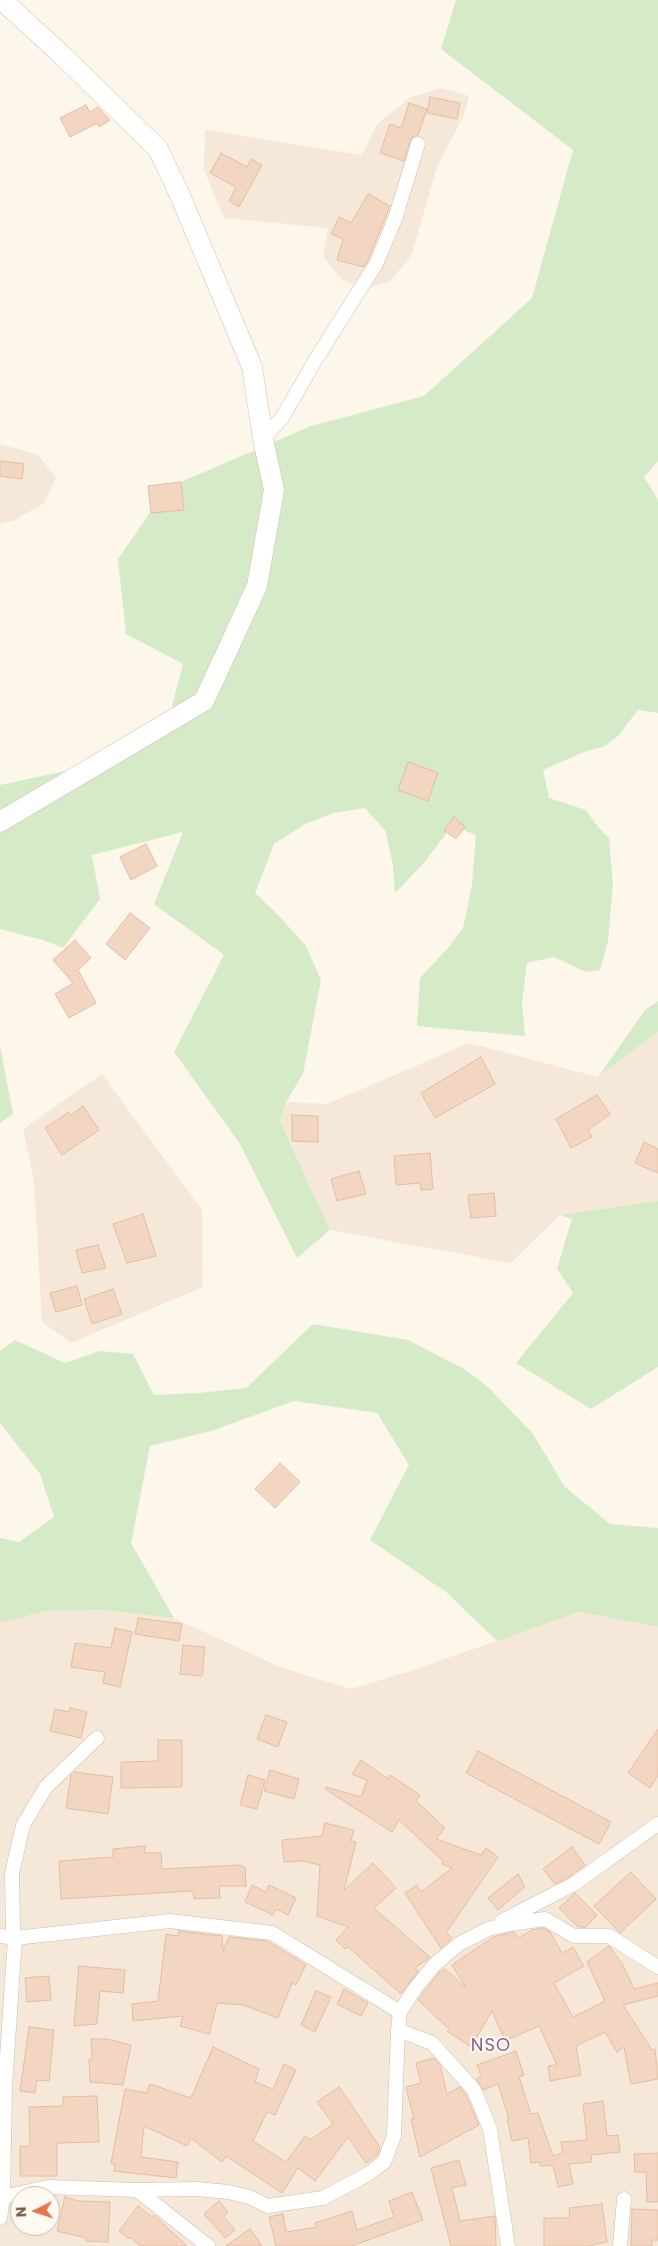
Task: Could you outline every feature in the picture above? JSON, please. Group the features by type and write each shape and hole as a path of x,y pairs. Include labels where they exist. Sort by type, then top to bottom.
{"street":[{"path":"0,822 204,701 257,586 274,490 263,438 252,367 179,193 158,149 63,56 2,0"},
{"path":"263,438 282,418 316,359 376,264 395,219 418,144"},
{"path":"0,2218 3,2197 5,2087 15,1938 13,1929 12,1873 23,1824 46,1787 96,1738"},
{"path":"3,2197 48,2187 137,2190 197,2189 228,2192 248,2197 268,2206 323,2198 360,2179 384,2162 394,2136 400,2012 414,1990 434,1965 459,1944 574,1884 658,1824"},
{"path":"488,1929 545,1920 574,1936 609,1936 658,1967"},
{"path":"0,1936 15,1938 170,1921 272,1933 400,2012"},
{"path":"398,2030 432,2043 474,2090 490,2128 508,2246"},
{"path":"137,2190 208,2246"},
{"path":"620,2246 624,2199"}],"shaded area":[{"path":"441,88 469,96 464,115 437,167 411,257 389,282 367,288 342,280 323,256 328,228 224,218 204,170 205,130 362,155 377,124 411,97"},
{"path":"0,444 38,455 56,477 44,503 15,520 0,524"},
{"path":"658,1032 658,1201 560,1215 511,1263 330,1230 280,1121 286,1102 327,1104 469,1043 598,1077"},
{"path":"102,1074 202,1210 203,1287 71,1343 42,1322 34,1181 23,1129"},
{"path":"102,1610 174,1618 280,1667 351,1689 407,1672 580,1612 658,1627 658,2246 0,2246 0,1623 45,1611"}],"green space":[{"path":"456,0 658,0 658,461 644,477 658,500 658,713 638,710 618,736 605,746 584,752 543,770 549,798 586,810 598,827 609,838 613,885 608,941 600,970 586,972 554,957 527,963 522,1003 525,1036 417,1026 420,978 448,948 463,928 472,885 476,835 452,826 424,863 395,893 393,866 386,832 365,808 334,813 307,823 274,844 255,893 306,946 321,980 303,1074 286,1102 280,1121 330,1230 297,1258 240,1144 174,1052 224,955 154,904 183,832 92,855 100,899 63,948 43,940 0,929 0,785 103,763 168,721 183,664 126,634 118,559 167,488 311,426 424,396 532,298 573,150 441,49"},
{"path":"658,1001 658,1032 598,1077 645,1010"},
{"path":"0,1045 13,1114 0,1123"},
{"path":"658,1201 658,1367 591,1409 516,1363 573,1293 557,1269 572,1219 560,1215"},
{"path":"313,1324 408,1340 466,1370 488,1387 533,1434 565,1487 610,1524 658,1528 658,1627 580,1612 497,1641 446,1592 370,1540 409,1465 377,1413 294,1401 211,1431 150,1446 131,1543 174,1618 102,1610 45,1611 0,1623 0,1538 19,1542 54,1517 40,1474 0,1423 0,1351 15,1340 65,1363 100,1351 133,1354 154,1395 198,1393 246,1388"}],"building":[{"path":"430,97 460,103 457,119 427,113"},
{"path":"409,103 427,109 418,135 412,137 410,141 404,161 380,153 390,124 401,128"},
{"path":"86,105 90,112 98,107 110,120 99,127 97,123 70,137 60,118"},
{"path":"221,153 247,167 251,159 262,165 239,207 229,201 236,187 210,173"},
{"path":"368,194 390,206 364,267 337,260 343,239 331,234 339,217 351,223"},
{"path":"0,461 24,464 22,479 0,476"},
{"path":"181,482 184,510 151,513 148,486"},
{"path":"408,762 438,773 428,801 398,790"},
{"path":"454,817 465,827 456,839 444,830"},
{"path":"146,844 157,866 131,880 120,857"},
{"path":"130,913 150,928 125,960 106,944"},
{"path":"75,940 91,958 78,970 96,1003 69,1018 55,994 73,983 53,960"},
{"path":"481,1057 495,1084 435,1118 421,1093"},
{"path":"597,1095 610,1114 588,1130 592,1137 571,1148 556,1119"},
{"path":"83,1106 99,1130 62,1155 45,1128 69,1112 71,1115"},
{"path":"292,1115 318,1116 318,1142 292,1141"},
{"path":"644,1142 658,1149 658,1173 635,1163"},
{"path":"430,1153 433,1189 421,1190 420,1183 396,1185 394,1156"},
{"path":"359,1171 366,1194 337,1201 331,1179"},
{"path":"494,1193 496,1216 471,1218 468,1195"},
{"path":"143,1214 156,1256 127,1263 113,1224"},
{"path":"98,1245 106,1268 82,1273 76,1250"},
{"path":"77,1286 82,1305 56,1312 50,1293"},
{"path":"113,1289 122,1314 92,1324 84,1299"},
{"path":"280,1463 300,1482 275,1508 255,1489"},
{"path":"138,1618 182,1624 179,1641 135,1634"},
{"path":"115,1628 132,1632 120,1687 103,1683 105,1672 71,1667 75,1643 111,1648"},
{"path":"183,1645 205,1647 202,1676 180,1674"},
{"path":"70,1708 87,1712 81,1738 50,1731 55,1709 69,1712"},
{"path":"266,1715 287,1722 278,1747 257,1739"},
{"path":"658,1729 658,1775 650,1788 628,1773"},
{"path":"158,1740 182,1740 182,1787 121,1788 121,1762 158,1761"},
{"path":"478,1751 611,1822 599,1844 466,1773"},
{"path":"361,1760 388,1779 390,1775 420,1795 416,1801 445,1828 436,1839 481,1855 486,1848 498,1857 446,1933 452,1938 441,1948 405,1893 417,1885 421,1892 452,1868 442,1864 443,1861 399,1820 392,1832 325,1789 326,1787 361,1797 367,1780 352,1774"},
{"path":"270,1770 299,1779 294,1799 264,1791"},
{"path":"75,1772 113,1777 108,1814 66,1808 71,1775"},
{"path":"248,1775 265,1780 257,1809 240,1805"},
{"path":"325,1823 354,1830 351,1841 356,1842 344,1890 373,1863 396,1888 374,1908 430,1957 415,1968 418,1971 401,1994 348,1947 345,1949 336,1940 348,1927 317,1916 320,1865 303,1861 284,1862 282,1840 322,1836"},
{"path":"145,1846 145,1853 161,1853 162,1869 240,1865 245,1868 246,1886 219,1886 220,1898 194,1899 193,1891 61,1899 59,1861 113,1857 113,1849"},
{"path":"572,1847 585,1865 569,1877 555,1884 543,1869"},
{"path":"631,1872 656,1899 620,1933 594,1906"},
{"path":"518,1874 525,1887 498,1910 488,1898"},
{"path":"252,1885 266,1892 269,1885 296,1898 288,1915 276,1909 273,1915 245,1902"},
{"path":"575,1893 597,1915 586,1927 578,1927 559,1908"},
{"path":"543,1928 550,1932 562,1953 573,1947 584,1966 554,1983 573,2017 605,2001 587,1962 609,1946 623,1965 634,1989 658,1983 658,1996 623,2005 652,2050 655,2049 658,2079 631,2084 624,2047 617,2052 605,2032 576,2046 581,2075 550,2081 548,2066 557,2065 539,2026 505,2041 492,2011 471,2047 447,2031 449,2029 418,2000 439,1973 445,1969 466,1988 452,1965 493,1937 514,1932 518,1938 532,1930"},
{"path":"179,1931 222,1936 223,1951 229,1937 267,1941 306,1965 296,1985 292,1983 278,2018 243,2005 217,2003 209,2034 180,2026 183,2016 133,2021 132,2004 158,2001 166,1934 178,1936"},
{"path":"79,1966 125,1970 123,1993 100,1991 97,2024 74,2026"},
{"path":"49,1976 51,2000 27,2002 25,1978"},
{"path":"344,1989 368,2003 361,2016 337,2004"},
{"path":"316,1991 331,1997 315,2032 301,2025"},
{"path":"29,2027 54,2030 49,2081 37,2080 35,2093 20,2091"},
{"path":"91,2039 107,2039 131,2045 123,2085 90,2082 89,2059 92,2058"},
{"path":"213,2047 259,2069 255,2082 273,2089 284,2064 296,2070 275,2115 267,2112 253,2141 286,2162 305,2136 310,2140 333,2124 317,2102 339,2087 380,2147 377,2155 366,2163 348,2137 315,2181 298,2168 282,2193 226,2156 222,2162 191,2138 187,2146 144,2126 141,2157 178,2162 176,2178 114,2171 115,2164 111,2163 125,2089 147,2093 150,2084 191,2098"},
{"path":"516,2051 524,2075 519,2077 531,2114 538,2113 553,2156 563,2153 561,2142 587,2140 583,2104 603,2101 607,2136 618,2135 620,2152 591,2155 592,2162 569,2164 573,2184 558,2187 553,2165 540,2166 540,2162 531,2163 528,2138 512,2141 507,2119 509,2119 498,2084 483,2090 476,2079 481,2076 477,2065"},
{"path":"434,2058 440,2065 447,2094 460,2087 466,2095 479,2125 420,2157 411,2119 414,2119 406,2087 421,2083 416,2063"},
{"path":"97,2096 99,2142 57,2143 57,2176 20,2176 20,2146 30,2146 29,2107 63,2106 63,2097"},
{"path":"658,2153 658,2202 647,2202 646,2172 635,2172 634,2154"},
{"path":"459,2160 466,2185 452,2188 460,2221 495,2216 496,2246 451,2246 431,2168"},
{"path":"412,2192 423,2220 352,2246 276,2246 269,2217 283,2214 286,2232 317,2227 315,2223 352,2211 357,2230 394,2217 389,2201"},
{"path":"65,2197 79,2201 110,2202 108,2242 86,2241 86,2238 60,2232 60,2218"},
{"path":"219,2201 228,2212 223,2216 235,2230 225,2238 204,2214"},
{"path":"602,2204 607,2242 588,2246 544,2246 544,2218 570,2218 569,2208"},
{"path":"138,2206 152,2217 154,2215 187,2246 140,2246 130,2237 129,2239 119,2231"},
{"path":"632,2209 658,2210 658,2240 652,2240 652,2246 631,2246"},
{"path":"250,2229 262,2246 226,2246"}],"district":[{"name":"NSO","path":"491,2046"}]}
